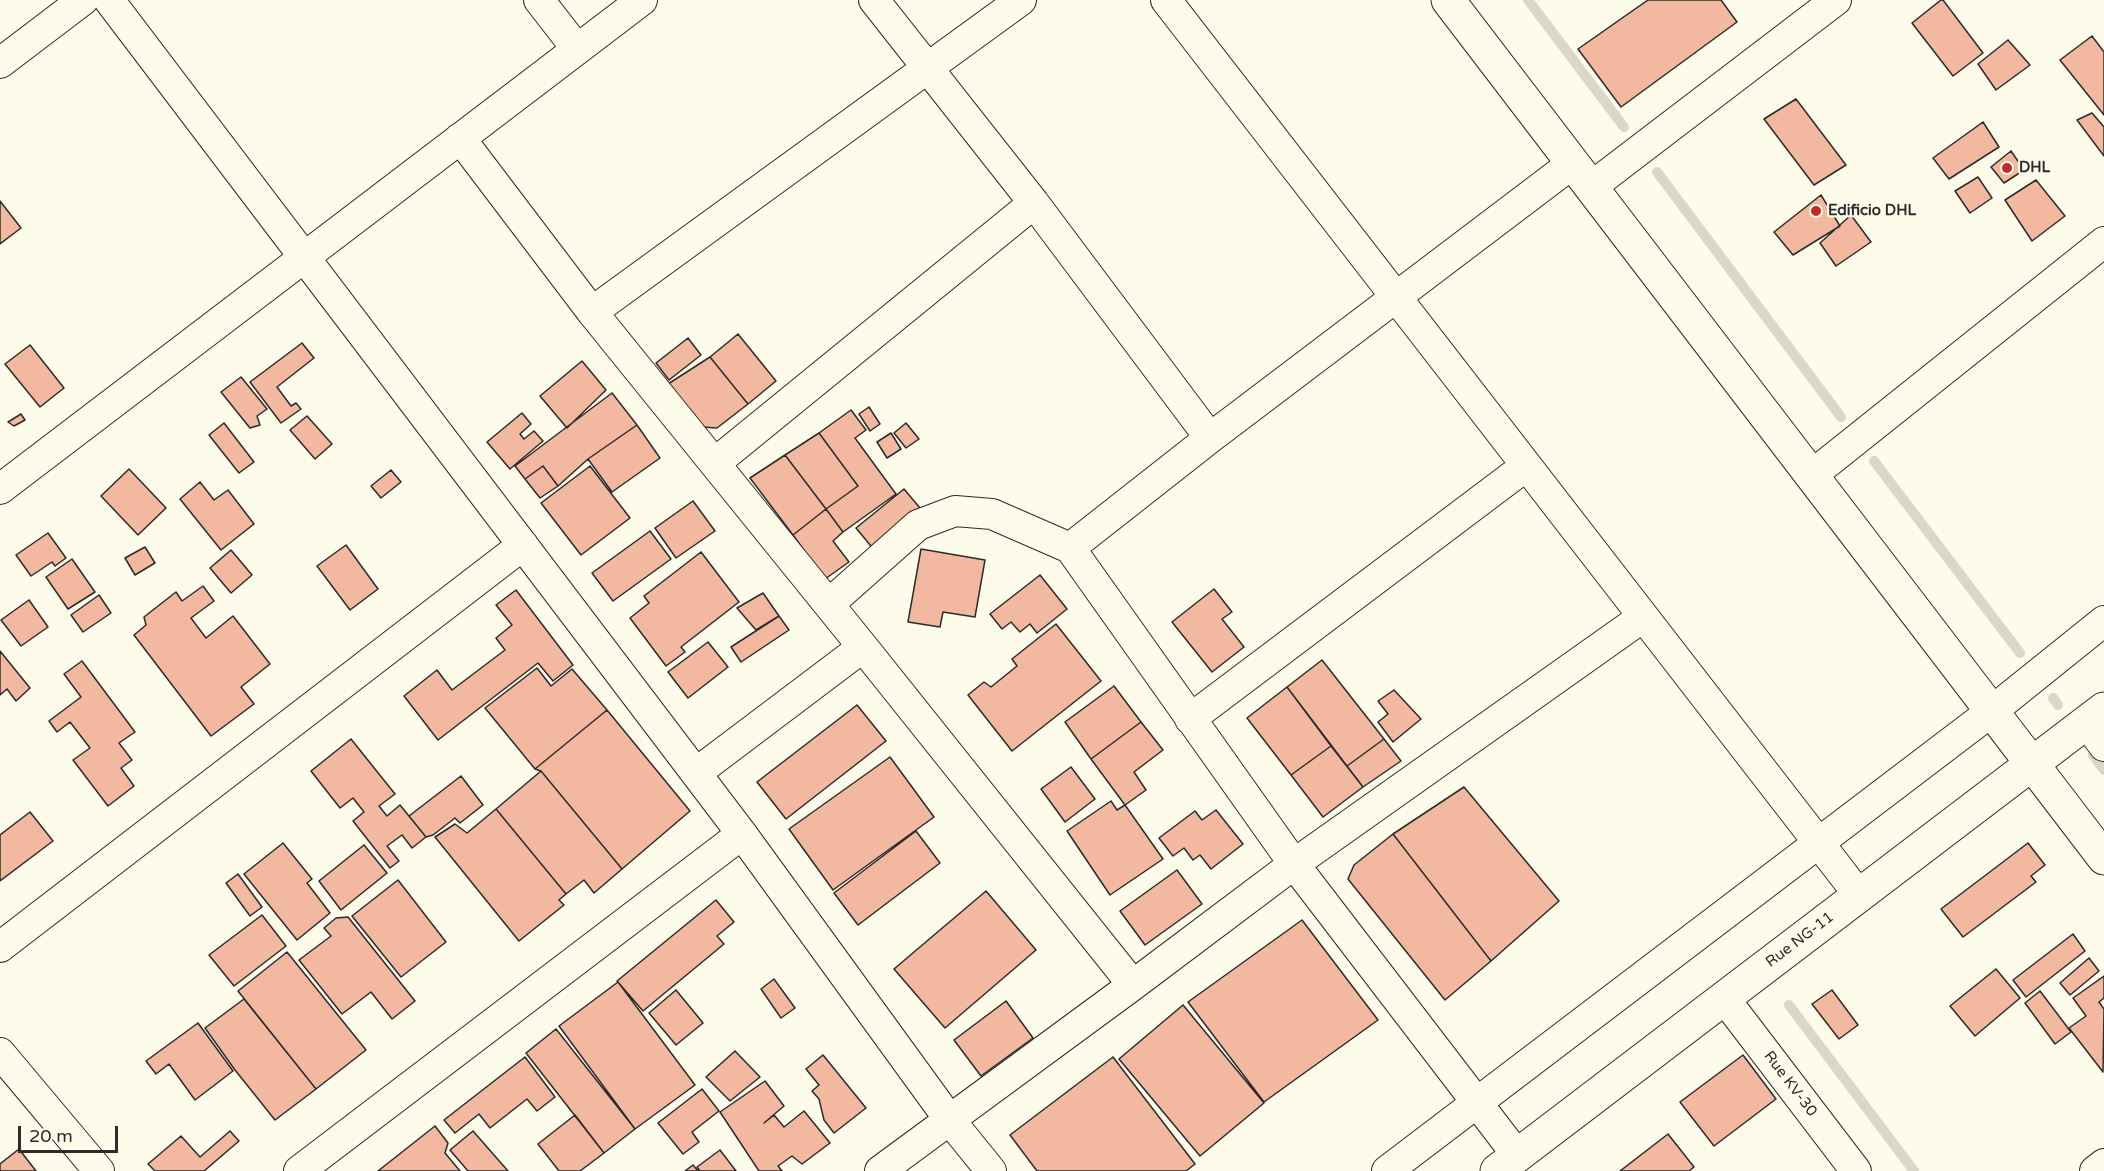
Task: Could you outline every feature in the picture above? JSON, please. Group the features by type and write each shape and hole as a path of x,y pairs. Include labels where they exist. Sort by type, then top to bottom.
{"street":[{"path":"0,63 83,0"},
{"path":"109,0 742,834 950,1119 991,1171"},
{"path":"539,0 577,49"},
{"path":"0,489 642,0"},
{"path":"874,0 1034,203 1210,438"},
{"path":"592,312 1021,0"},
{"path":"1166,0 1859,895"},
{"path":"1448,0 2104,858"},
{"path":"1070,548 1395,297 1582,175 1836,0"},
{"path":"460,138 592,312 863,646 1133,986"},
{"path":"715,464 1034,203"},
{"path":"1812,475 2104,242"},
{"path":"1190,719 1526,466"},
{"path":"829,604 918,525 955,511 992,513 1070,548 1294,864 1477,1102 1507,1163"},
{"path":"0,947 523,545"},
{"path":"880,1171 1133,986 1294,864 1643,617"},
{"path":"1387,1171 1992,711 2104,621"},
{"path":"696,773 863,646"},
{"name":"Rue NG-11","path":"1507,1163 2032,763 2098,726"},
{"path":"299,1171 742,834"},
{"name":"Rue KV-30","path":"1724,998 1856,1171"},
{"path":"0,1053 99,1171"},
{"path":"2095,1171 2104,1164"}],"building":[{"path":"1648,0 1721,0 1737,22 1621,107 1578,49"},
{"path":"1941,0 1983,53 1953,76 1912,23"},
{"path":"2092,36 2104,52 2104,115 2060,60"},
{"path":"2008,40 2030,65 1996,90 1978,64"},
{"path":"1796,99 1846,165 1814,185 1764,119"},
{"path":"2092,113 2104,127 2104,156 2077,120"},
{"path":"1983,122 1999,147 1949,179 1933,158"},
{"name":"DHL","path":"2011,151 2024,170 2004,183 1991,167"},
{"path":"1978,177 1992,198 1970,213 1955,191"},
{"path":"2036,180 2065,216 2032,241 2005,200"},
{"name":"Edificio DHL","path":"1821,195 1840,226 1793,255 1774,232"},
{"path":"0,201 21,228 0,244"},
{"path":"1851,215 1871,242 1836,266 1820,243"},
{"path":"738,334 776,381 748,404 710,357"},
{"path":"688,338 701,355 669,380 656,363"},
{"path":"302,343 314,358 277,387 291,406 296,403 301,409 281,423 250,382"},
{"path":"30,345 64,388 40,407 5,364"},
{"path":"710,357 748,404 717,428 702,427 668,384"},
{"path":"582,361 606,390 567,428 540,396"},
{"path":"241,377 267,409 257,416 260,425 250,428 221,392"},
{"path":"612,393 637,425 588,459 558,486 543,466 525,479 515,466"},
{"path":"869,407 880,424 870,431 859,414"},
{"path":"851,410 866,430 855,438 896,494 843,532 826,509 858,486 819,433"},
{"path":"522,413 531,424 520,434 524,439 534,431 543,441 510,469 487,442"},
{"path":"21,414 25,420 14,426 8,422"},
{"path":"307,416 332,444 315,459 290,430"},
{"path":"224,423 254,462 239,473 209,435"},
{"path":"906,423 919,439 906,448 894,433"},
{"path":"637,425 660,458 612,492 588,459"},
{"path":"819,433 858,486 826,509 785,455"},
{"path":"891,433 901,449 887,458 877,442"},
{"path":"785,455 826,509 793,535 750,478"},
{"path":"543,466 558,486 540,498 525,479"},
{"path":"590,466 630,518 581,555 541,503"},
{"path":"129,469 166,508 138,535 101,496"},
{"path":"391,470 401,482 381,498 371,486"},
{"path":"200,482 214,500 228,490 254,524 221,550 180,499"},
{"path":"904,489 920,508 875,551 856,528"},
{"path":"693,501 715,531 676,558 655,528"},
{"path":"826,509 843,532 833,541 849,562 825,579 793,535"},
{"path":"650,531 671,559 613,601 592,573"},
{"path":"48,533 66,558 55,566 52,562 31,576 16,555"},
{"path":"346,545 378,589 350,610 317,566"},
{"path":"145,547 155,563 135,575 125,558"},
{"path":"921,549 985,560 975,617 943,612 940,627 908,622"},
{"path":"231,550 252,575 231,593 210,568"},
{"path":"701,552 739,602 681,647 685,652 666,666 630,618 649,603 644,596"},
{"path":"72,559 95,592 68,609 46,577"},
{"path":"1040,575 1067,609 1037,633 1030,624 1020,632 1011,622 1002,629 990,614"},
{"path":"203,586 214,601 191,618 206,638 233,616 270,664 241,687 254,704 211,736 134,635 146,625 144,617 176,592 182,601"},
{"path":"1214,589 1232,612 1222,619 1244,647 1212,672 1172,622"},
{"path":"516,590 573,665 553,681 538,663 438,740 404,696 437,670 452,690 505,650 496,638 512,625 496,605"},
{"path":"763,593 779,616 756,630 737,608"},
{"path":"99,595 111,613 83,632 71,615"},
{"path":"29,600 48,627 21,646 1,620"},
{"path":"779,616 789,630 741,662 731,647"},
{"path":"1056,624 1101,681 1012,751 968,695 984,682 991,687 1017,666 1012,659"},
{"path":"708,642 728,667 688,698 668,672"},
{"path":"0,651 30,688 16,701 7,689 0,695"},
{"path":"1322,660 1384,739 1347,766 1287,687"},
{"path":"82,661 135,732 119,743 132,760 121,768 134,786 108,806 73,760 90,748 70,722 57,732 49,721 81,697 64,674"},
{"path":"537,668 551,686 572,669 607,710 535,769 485,708"},
{"path":"1114,686 1141,722 1091,759 1065,722"},
{"path":"1287,687 1331,746 1291,775 1247,718"},
{"path":"1394,690 1421,719 1393,742 1378,722 1388,714 1378,701"},
{"path":"857,705 886,741 786,819 757,782"},
{"path":"607,710 690,811 622,869 541,771 535,769"},
{"path":"1141,722 1163,750 1134,772 1146,790 1125,805 1091,759"},
{"path":"351,739 395,794 379,806 387,816 400,805 426,837 412,848 402,835 387,846 399,861 390,868 353,821 364,812 353,798 340,808 311,771"},
{"path":"1384,739 1401,761 1363,787 1347,766"},
{"path":"1331,746 1363,787 1323,817 1291,775"},
{"path":"890,757 934,817 833,890 789,829"},
{"path":"1071,767 1095,799 1065,822 1041,789"},
{"path":"541,771 622,869 594,893 584,880 566,894 496,809"},
{"path":"461,776 483,805 460,823 455,818 433,835 426,837 409,816"},
{"path":"1464,787 1559,901 1491,961 1393,834"},
{"path":"1111,801 1117,810 1125,805 1163,859 1110,895 1067,831"},
{"path":"496,809 566,894 559,900 564,905 519,941 435,837 455,824 467,833"},
{"path":"1216,810 1243,844 1211,869 1200,855 1193,860 1184,848 1173,856 1159,838 1195,811 1202,820"},
{"path":"30,812 53,841 0,881 0,835"},
{"path":"916,831 940,863 858,925 834,893"},
{"path":"1393,834 1491,961 1445,1000 1348,879 1354,865"},
{"path":"283,843 312,879 307,883 330,913 297,940 244,874"},
{"path":"2028,843 2045,865 2031,876 2036,882 1963,937 1941,909"},
{"path":"364,845 387,873 341,910 319,881"},
{"path":"1177,870 1202,904 1145,945 1120,911"},
{"path":"238,874 262,907 250,916 226,883"},
{"path":"398,880 446,942 401,977 352,916"},
{"path":"986,891 1036,950 945,1028 894,969"},
{"path":"716,900 734,922 717,936 724,944 643,1011 617,981"},
{"path":"262,915 286,946 234,986 209,955"},
{"path":"348,917 415,1001 392,1019 371,992 342,1014 299,960 331,936 324,928 336,918"},
{"path":"1302,920 1378,1020 1264,1102 1188,1002"},
{"path":"2073,934 2085,951 2026,997 2013,980"},
{"path":"287,952 366,1050 316,1089 238,991"},
{"path":"2089,958 2099,971 2070,995 2060,983"},
{"path":"1996,969 2020,998 1975,1036 1950,1006"},
{"path":"2104,976 2104,998 2099,1002 2104,1009 2103,1072 2069,1028 2086,1016 2073,998"},
{"path":"774,979 795,1008 781,1018 761,989"},
{"path":"618,982 695,1085 635,1129 559,1026"},
{"path":"676,990 703,1023 676,1045 649,1013"},
{"path":"1832,990 1858,1025 1839,1039 1812,1004"},
{"path":"2040,991 2071,1032 2055,1044 2025,1003"},
{"path":"244,999 316,1089 275,1120 205,1028"},
{"path":"1006,1001 1033,1038 981,1076 954,1040"},
{"path":"1183,1005 1264,1103 1200,1156 1119,1059"},
{"path":"198,1023 233,1071 195,1100 169,1064 156,1074 146,1061"},
{"path":"556,1029 635,1129 604,1153 526,1053"},
{"path":"735,1051 760,1077 730,1101 706,1077"},
{"path":"823,1055 866,1108 834,1133 824,1120 819,1099 812,1091 819,1085 806,1069"},
{"path":"1743,1055 1776,1099 1714,1146 1680,1102"},
{"path":"525,1057 555,1097 537,1111 527,1099 490,1128 479,1114 455,1133 444,1120"},
{"path":"1113,1057 1195,1164 1186,1171 1037,1171 1010,1135"},
{"path":"765,1081 784,1106 764,1123 774,1115 784,1127 804,1111 830,1143 802,1164 792,1156 778,1166 782,1171 759,1171 720,1112"},
{"path":"702,1089 719,1111 692,1132 699,1142 683,1154 658,1123"},
{"path":"575,1115 604,1153 580,1171 559,1171 538,1144"},
{"path":"435,1126 448,1143 445,1153 460,1171 378,1171"},
{"path":"230,1131 239,1141 204,1171 155,1171 148,1164 181,1136 200,1157"},
{"path":"473,1131 508,1171 468,1171 450,1150"},
{"path":"1668,1134 1694,1167 1689,1171 1620,1171"},
{"path":"19,1149 36,1171 0,1171 0,1164"},
{"path":"720,1150 736,1171 700,1171 697,1167"},
{"path":"693,1165 698,1171 685,1171"}],"waterway":[{"path":"1528,0 1624,127"},
{"path":"1657,172 1841,417"},
{"path":"1874,461 2020,653"},
{"path":"2053,698 2058,705"},
{"path":"2093,755 2104,770"},
{"path":"1789,1005 1914,1171"}],"place":[{"name":"DHL","path":"2007,168"},
{"name":"Edificio DHL","path":"1816,211"}]}
